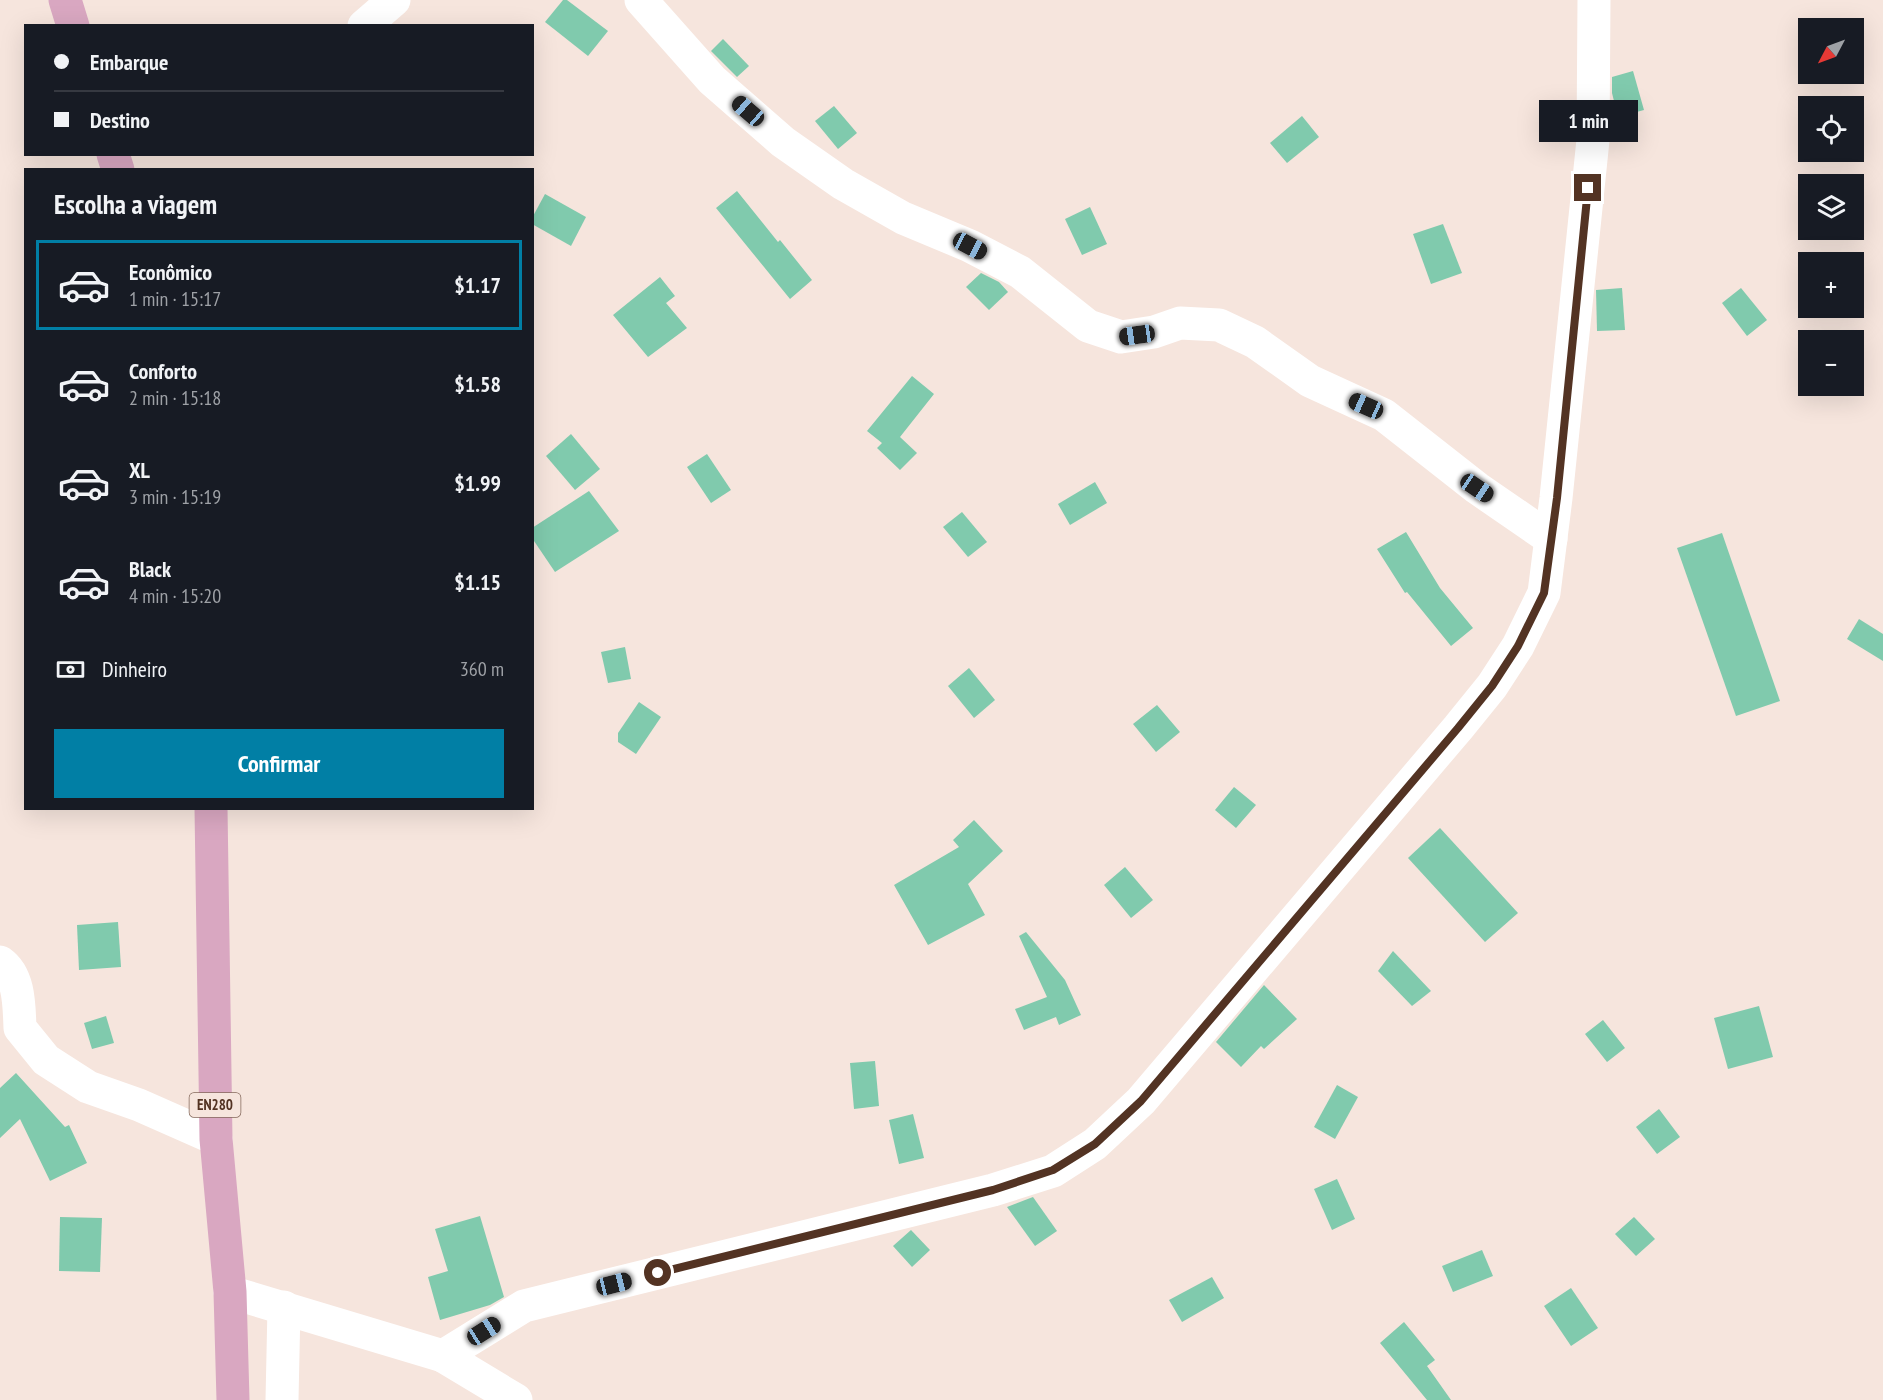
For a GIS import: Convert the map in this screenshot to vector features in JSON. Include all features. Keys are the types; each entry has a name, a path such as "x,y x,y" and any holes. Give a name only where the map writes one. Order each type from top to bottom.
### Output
{"main road":[{"path":"65,0 72,24"},
{"name":"EN280","path":"211,810 216,1139 230,1292 233,1400"}],"street":[{"path":"366,24 394,0"},
{"path":"640,0 712,80 783,142 843,184 903,218 970,246 1020,272 1088,326 1121,337 1154,332 1180,323 1219,325 1255,342 1310,381 1384,415 1477,488 1551,539"},
{"path":"443,1356 524,1306 993,1190 1053,1170 1095,1144 1141,1101 1492,686 1518,646 1544,593 1593,140 1594,0"},
{"path":"0,962 10,969 19,1001 20,1028 46,1060 88,1087 138,1105 216,1139"},
{"path":"230,1292 443,1356 516,1400"},
{"path":"282,1400 284,1307"}],"building":[{"path":"563,0 567,0 608,31 588,56 545,22"},
{"path":"723,39 749,66 737,77 711,51"},
{"path":"1633,71 1644,110 1618,117 1612,93 1612,77"},
{"path":"834,106 857,133 838,149 815,121"},
{"path":"1302,116 1319,137 1287,163 1270,143"},
{"path":"737,191 812,280 790,299 716,208"},
{"path":"545,194 586,217 571,246 534,225 534,214"},
{"path":"1090,207 1107,244 1082,255 1065,219"},
{"path":"1443,224 1462,273 1431,284 1413,234"},
{"path":"981,273 999,282 1008,292 989,310 966,287"},
{"path":"660,277 675,296 666,303 687,328 648,357 613,315"},
{"path":"1622,288 1625,330 1597,331 1596,290"},
{"path":"1741,288 1767,320 1747,336 1722,303"},
{"path":"912,376 934,394 900,437 917,453 900,470 877,448 882,443 867,431"},
{"path":"571,434 600,469 575,490 546,456"},
{"path":"707,454 731,490 711,503 687,467"},
{"path":"1095,482 1107,503 1070,525 1058,504"},
{"path":"589,491 619,531 555,572 534,541 534,527"},
{"path":"962,512 987,542 968,557 943,527"},
{"path":"1406,532 1440,588 1473,628 1451,646 1407,592 1405,593 1377,549"},
{"path":"1722,533 1780,701 1736,716 1677,548"},
{"path":"1859,619 1883,634 1883,661 1847,639"},
{"path":"625,647 631,679 608,683 601,652"},
{"path":"969,668 995,700 974,718 948,686"},
{"path":"639,702 661,717 636,754 618,742 618,733"},
{"path":"1157,705 1180,732 1156,752 1133,724"},
{"path":"1234,787 1256,805 1236,828 1215,810"},
{"path":"974,820 1003,851 968,884 985,915 928,945 894,885 959,847 953,840"},
{"path":"1440,828 1518,913 1485,942 1408,858"},
{"path":"1125,867 1153,900 1131,918 1104,885"},
{"path":"118,922 121,967 79,970 77,925"},
{"path":"1026,932 1065,980 1081,1015 1059,1025 1056,1017 1024,1030 1015,1009 1047,997 1019,936"},
{"path":"1393,951 1431,991 1412,1006 1378,971"},
{"path":"1264,985 1297,1019 1264,1049 1261,1046 1241,1067 1216,1042"},
{"path":"1759,1006 1773,1057 1728,1069 1714,1018"},
{"path":"106,1016 114,1043 92,1049 84,1023"},
{"path":"1603,1020 1625,1048 1607,1062 1585,1034"},
{"path":"875,1061 879,1106 854,1109 850,1063"},
{"path":"16,1073 65,1127 69,1125 87,1163 50,1181 20,1119 0,1138 0,1088"},
{"path":"1337,1085 1358,1097 1335,1139 1314,1127"},
{"path":"1659,1109 1680,1137 1657,1154 1636,1127"},
{"path":"913,1114 924,1158 899,1164 889,1120"},
{"path":"1337,1179 1355,1219 1332,1230 1314,1189"},
{"path":"1033,1197 1057,1231 1035,1246 1007,1207"},
{"path":"480,1216 504,1297 490,1305 440,1320 428,1277 448,1271 435,1229"},
{"path":"60,1217 102,1218 100,1272 59,1271"},
{"path":"1634,1217 1655,1239 1636,1256 1615,1234"},
{"path":"911,1230 930,1250 912,1267 893,1246"},
{"path":"1482,1250 1493,1276 1453,1292 1442,1266"},
{"path":"1212,1277 1224,1298 1182,1322 1169,1300"},
{"path":"1571,1288 1598,1328 1571,1346 1544,1306"},
{"path":"1404,1322 1435,1360 1427,1366 1451,1400 1427,1400 1380,1343"}],"route":[{"path":"658,1273 993,1190 1053,1170 1095,1144 1141,1101 1492,686 1518,646 1544,593 1557,498 1588,188"}]}
